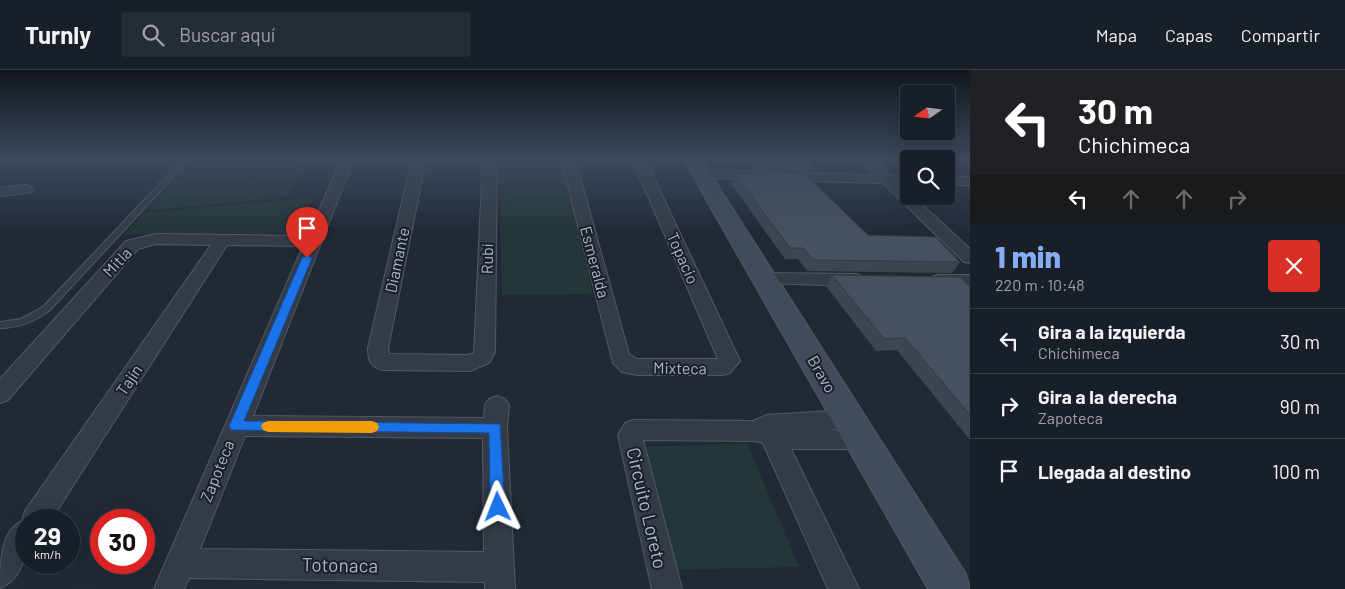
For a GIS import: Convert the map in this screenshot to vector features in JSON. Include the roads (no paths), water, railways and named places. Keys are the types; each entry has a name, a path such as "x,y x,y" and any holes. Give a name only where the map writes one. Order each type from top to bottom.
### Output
{"main road":[{"name":"Bravo","path":"706,183 766,279 951,589"}],"street":[{"name":"Zapoteca","path":"174,576 338,183"},
{"name":"Diamante","path":"414,183 378,348 379,360 391,363 464,363 477,362 482,358"},
{"name":"Rubí","path":"482,358 485,352 489,183"},
{"name":"Esmeralda","path":"574,183 618,352 625,363"},
{"name":"Topacio","path":"649,183 727,356"},
{"path":"890,183 970,258"},
{"path":"0,192 27,189"},
{"name":"Mitla","path":"0,394 132,245 156,239 314,241"},
{"name":"Tajín","path":"42,509 222,239"},
{"path":"766,279 873,280"},
{"path":"921,281 970,281"},
{"name":"Mixteca","path":"625,363 637,367 711,369 727,365 727,356"},
{"path":"235,426 496,416 500,578"},
{"name":"Circuito Loreto","path":"667,589 631,432 643,429 766,431"},
{"path":"766,431 795,440 854,429"},
{"path":"766,431 844,589"},
{"path":"0,573 15,550"},
{"name":"Totonaca","path":"174,576 500,578"}],"lane":[{"path":"0,325 13,326 31,320 46,309 164,183"}]}
